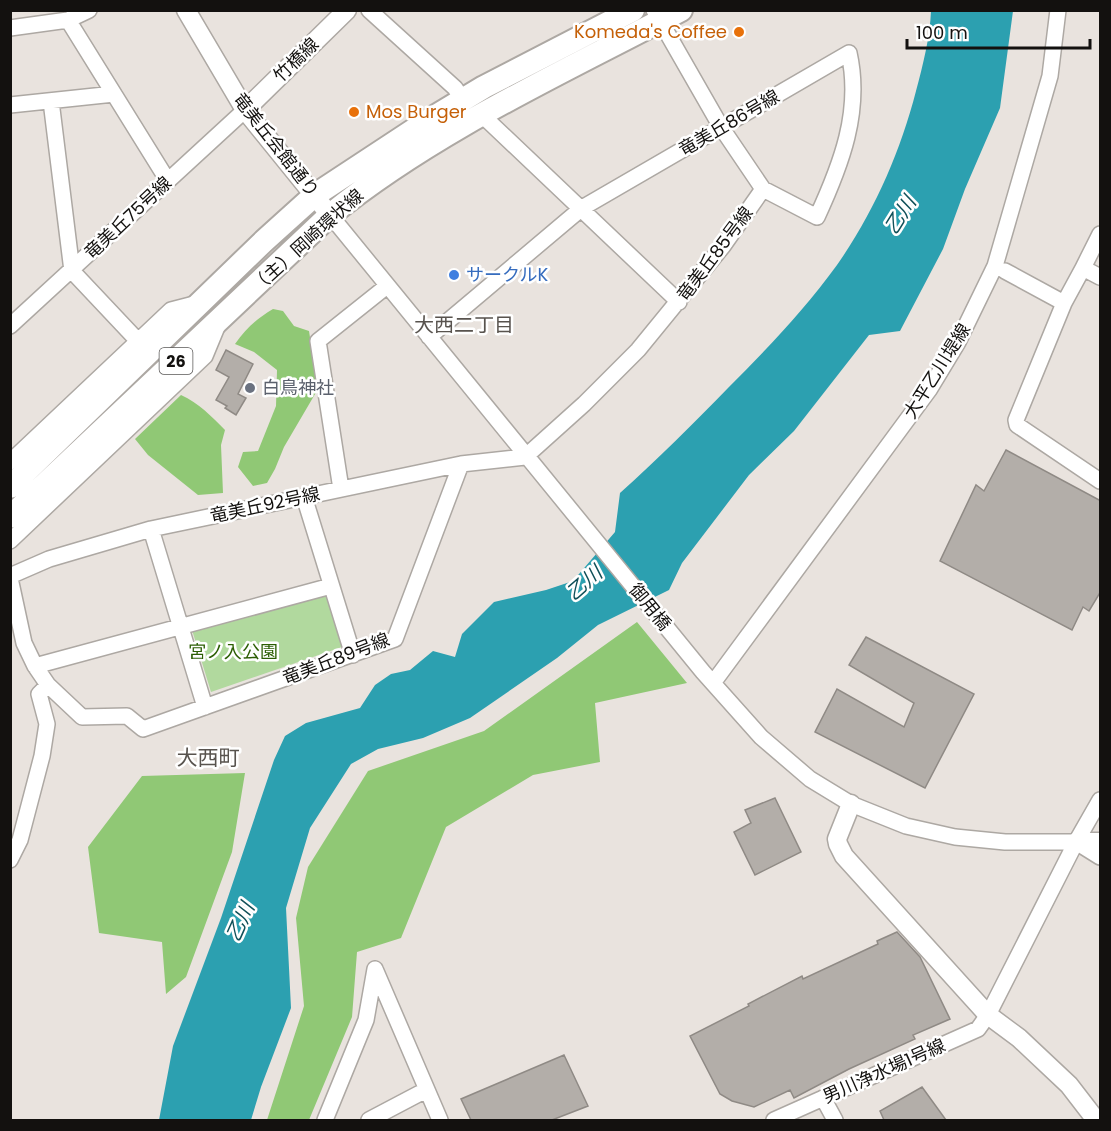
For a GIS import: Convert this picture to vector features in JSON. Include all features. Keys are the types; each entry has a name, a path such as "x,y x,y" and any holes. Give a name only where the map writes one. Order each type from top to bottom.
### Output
{"main road":[{"name":"（主）岡崎環状線","path":"14,504 201,302 315,195 483,87 633,10"},
{"name":"（主）岡崎環状線","path":"14,504 219,320 330,215 355,195 420,151 665,14"}],"street":[{"path":"10,28 68,21 89,10"},
{"name":"竜美丘会館通り","path":"186,10 245,110 330,215"},
{"name":"竹橋線","path":"245,110 347,10"},
{"path":"369,10 455,88 463,100"},
{"name":"大平乙川堤線","path":"713,683 929,390 958,342 995,266 1011,214 1050,76 1058,10"},
{"name":"竜美丘85号線","path":"525,457 584,404 638,350 723,246 763,189 721,127 665,14"},
{"path":"68,21 168,181"},
{"name":"竜美丘86号線","path":"429,337 582,208 849,53 854,72 851,122 843,156 817,217 763,189"},
{"path":"10,105 114,94"},
{"path":"51,101 72,271 138,341"},
{"name":"竜美丘75号線","path":"10,326 245,110"},
{"path":"483,115 679,302"},
{"name":"御用橋","path":"330,215 525,457 760,737 810,779 851,804 906,826 955,837 1005,842 1076,842"},
{"path":"1101,234 1064,303 1016,420 1017,425 1101,481"},
{"path":"1083,268 1101,277"},
{"path":"1005,271 1064,303"},
{"path":"341,489 318,341 387,286"},
{"path":"10,462 171,310 201,302"},
{"path":"10,541 205,356 219,320"},
{"name":"竜美丘92号線","path":"10,577 49,559 151,529 461,464 525,457"},
{"name":"竜美丘89号線","path":"48,685 82,717 127,716 143,729 395,639 461,464"},
{"path":"311,495 306,503 353,655"},
{"path":"151,529 205,707"},
{"path":"10,577 24,643 35,666 48,685 39,694 47,724 42,756 20,840 10,860"},
{"path":"35,666 331,586"},
{"path":"988,1015 1076,842 1101,800"},
{"path":"851,804 837,839 844,856 988,1015 1019,1038 1069,1085 1096,1120"},
{"path":"1076,842 1101,842"},
{"path":"1076,842 1101,857"},
{"path":"325,1120 366,1020 375,969 440,1120"},
{"name":"男川浄水場1号線","path":"774,1120 971,1033 978,1029 988,1015"},
{"path":"369,1120 426,1090"},
{"path":"824,1098 836,1120"}],"green space":[{"path":"273,309 283,311 294,326 309,331 318,389 284,447 267,483 253,486 238,467 243,452 258,451 276,406 277,370 254,352 235,344 252,325"},
{"path":"181,395 199,406 225,430 221,445 223,493 198,495 148,455 135,439"},
{"name":"宮ノ入公園","path":"326,594 342,647 211,692 192,630"},
{"path":"637,622 687,683 595,703 600,762 533,775 446,827 401,938 357,952 352,1017 309,1120 267,1120 304,1006 296,918 308,867 368,771 484,731"},
{"path":"245,773 232,852 186,977 166,994 162,942 99,933 88,847 142,776"}],"water":[{"name":"乙川","path":"931,11 1013,11 1000,108 965,189 943,249 900,331 869,335 794,431 749,475 682,563 669,590 598,625 557,658 470,718 423,738 378,749 351,764 310,828 286,908 291,1008 251,1120 159,1120 173,1046 221,918 274,760 285,736 306,723 360,708 375,685 391,674 410,670 433,651 455,657 462,634 494,602 573,581 615,532 620,493 771,344 812,297 850,245 874,203 894,159 910,114 924,61"}],"building":[{"path":"226,350 253,364 238,394 246,398 236,415 216,400 229,377 216,370"},
{"path":"1006,450 1101,501 1101,591 1089,611 1083,607 1072,630 940,561 976,485 984,491"},
{"path":"866,637 974,694 925,788 815,732 837,689 904,727 914,703 849,665"},
{"path":"775,798 801,852 755,875 734,832 751,823 745,810"},
{"path":"897,932 920,957 950,1019 913,1035 915,1039 849,1069 794,1098 790,1090 754,1107 732,1101 720,1094 690,1036 802,976 803,979 878,944 877,941"},
{"path":"564,1055 588,1106 552,1120 471,1120 461,1099"},
{"path":"922,1087 946,1120 884,1120 880,1111"}],"place":[{"name":"Komeda's Coffee","path":"739,32"},
{"name":"Mos Burger","path":"354,112"},
{"name":"サークルK","path":"454,275"},
{"name":"白鳥神社","path":"250,388"}],"district":[{"name":"大西二丁目","path":"464,325"},
{"name":"大西町","path":"208,758"}]}
